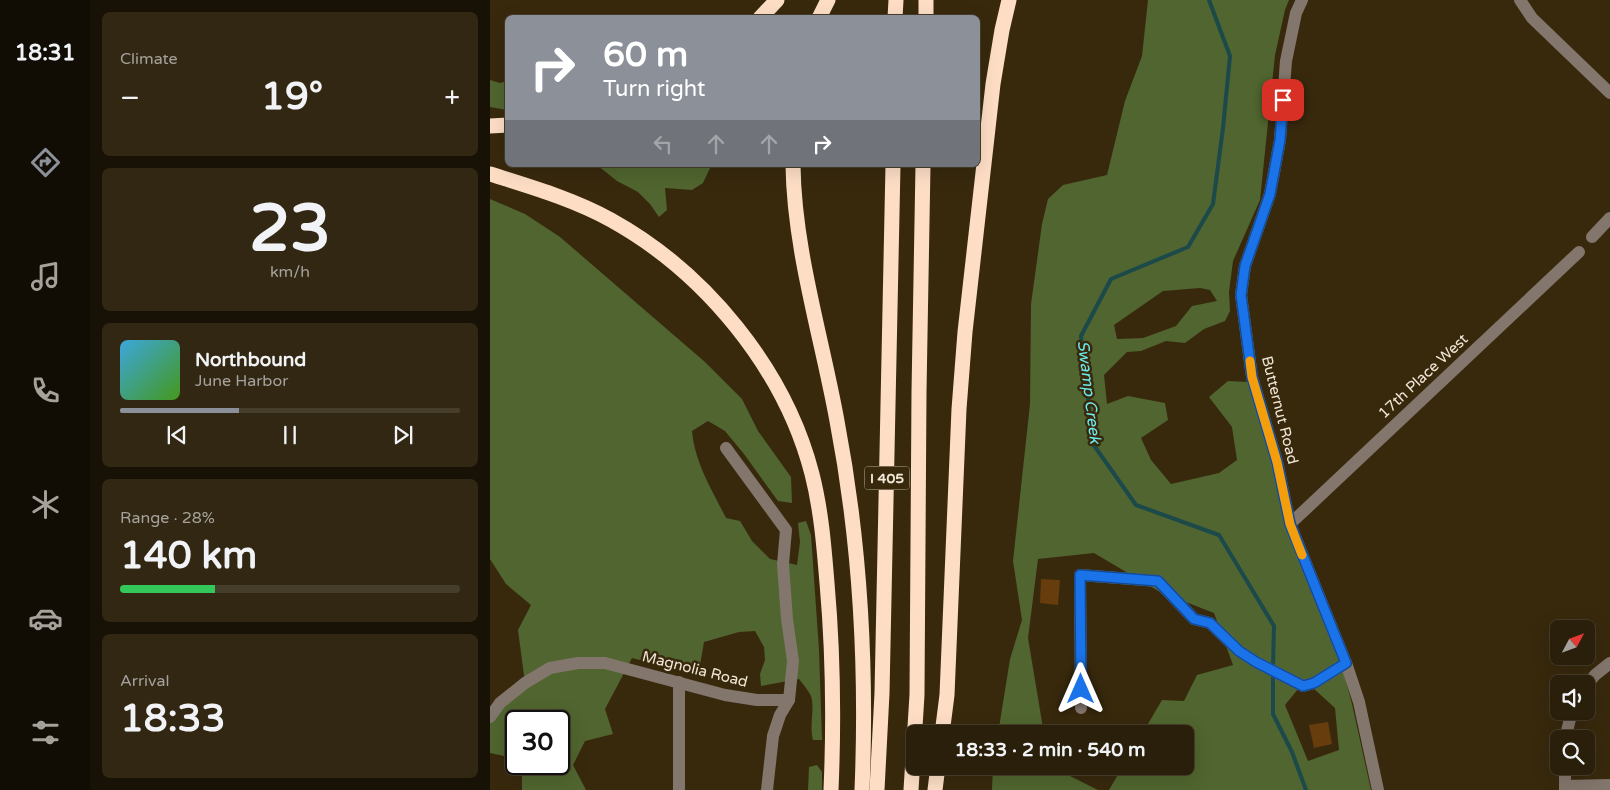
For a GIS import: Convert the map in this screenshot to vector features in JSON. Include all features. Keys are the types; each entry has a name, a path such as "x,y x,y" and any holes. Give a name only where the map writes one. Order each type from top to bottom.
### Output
{"highway":[{"path":"763,15 777,0"},
{"path":"820,15 828,0"},
{"path":"896,0 896,15"},
{"path":"926,0 926,15"},
{"path":"943,725 947,695 964,332 993,84 1009,0"},
{"path":"490,126 505,126"},
{"path":"793,167 798,225 838,422 855,548 863,685 862,790"},
{"name":"I 405","path":"877,790 882,693 893,167"},
{"name":"I 405","path":"911,790 916,694 923,167"},
{"path":"490,174 578,204 611,220 644,240 673,262 720,307 760,359 775,384 788,410 812,473 821,517 831,633 831,790"},
{"path":"935,790 937,775"}],"street":[{"name":"Butternut Road","path":"1302,0 1296,13 1286,61 1280,140 1270,194 1245,266 1241,295 1252,377 1277,462 1290,524 1346,663 1359,702 1378,790"},
{"path":"1520,0 1532,18 1610,93"},
{"path":"1592,237 1610,218"},
{"name":"17th Place West","path":"1290,524 1579,252"},
{"path":"726,448 786,530 783,564 787,619 793,661 789,700 776,725 767,790"},
{"path":"1081,708 1080,575 1158,581 1194,619 1210,623 1239,651 1303,686 1314,683 1346,663"},
{"name":"Magnolia Road","path":"490,717 500,703 525,683 550,668 578,663 605,663 725,695 757,700 789,700"},
{"path":"1595,675 1610,663"},
{"path":"679,682 679,790"},
{"path":"1564,775 1565,788 1610,785"}],"green space":[{"path":"1148,0 1289,0 1275,55 1260,200 1233,261 1229,292 1230,311 1225,321 1204,329 1185,343 1166,341 1141,351 1127,352 1104,375 1107,404 1128,396 1165,403 1168,420 1141,438 1151,460 1171,484 1219,473 1237,460 1232,427 1209,397 1228,381 1248,382 1339,655 1371,790 1109,790 1118,775 1194,775 1194,725 1147,725 1162,700 1184,701 1197,675 1233,665 1214,613 1160,592 1094,553 1038,559 1028,638 1042,725 999,725 1010,659 1022,620 1013,561 1030,404 1031,304 1042,224 1048,199 1063,185 1107,175 1125,101 1142,56","holes":["1200,288 1210,290 1217,301 1192,306 1176,326 1143,338 1117,339 1114,325 1163,291","1313,688 1335,708 1339,750 1308,761 1285,705 1298,689"]},
{"path":"490,80 500,83 505,82 505,110 490,107"},
{"path":"600,167 710,168 703,183 692,190 665,188 667,210 659,217 638,192 617,181"},
{"path":"490,199 525,214 560,237 705,362 742,399 758,431 791,477 792,503 778,501 725,431 708,421 692,431 700,465 726,518 740,521 752,541 770,559 797,565 800,542 798,523 806,521 811,535 819,650 822,740 813,740 812,701 804,685 799,679 761,686 760,674 765,660 764,647 755,631 739,632 704,642 700,665 691,673 632,658 605,709 613,734 585,741 573,765 586,790 522,790 522,775 570,775 570,710 505,710 505,757 490,753 490,717 525,683 518,630 531,605 506,584 490,559"},
{"path":"817,765 822,772 822,790 808,790 809,767"},
{"path":"993,775 1068,775 1098,790 992,790"}],"building":[{"path":"1041,579 1060,580 1058,605 1040,603"},
{"path":"1328,722 1332,744 1314,748 1309,725"}],"waterway":[{"name":"Swamp Creek","path":"1209,0 1230,56 1213,204 1188,247 1111,279 1081,336 1093,444 1136,505 1219,535 1274,626 1273,667"},
{"name":"Swamp Creek","path":"1273,674 1273,714 1292,752 1306,790"}],"slow traffic":[{"path":"1250,361 1252,377 1277,462 1290,524 1302,555"}],"route":[{"path":"1081,689 1080,575 1158,581 1194,619 1210,623 1239,651 1303,686 1314,683 1346,663 1290,524 1277,462 1252,377 1241,295 1245,266 1270,194 1280,140 1283,100"}]}
